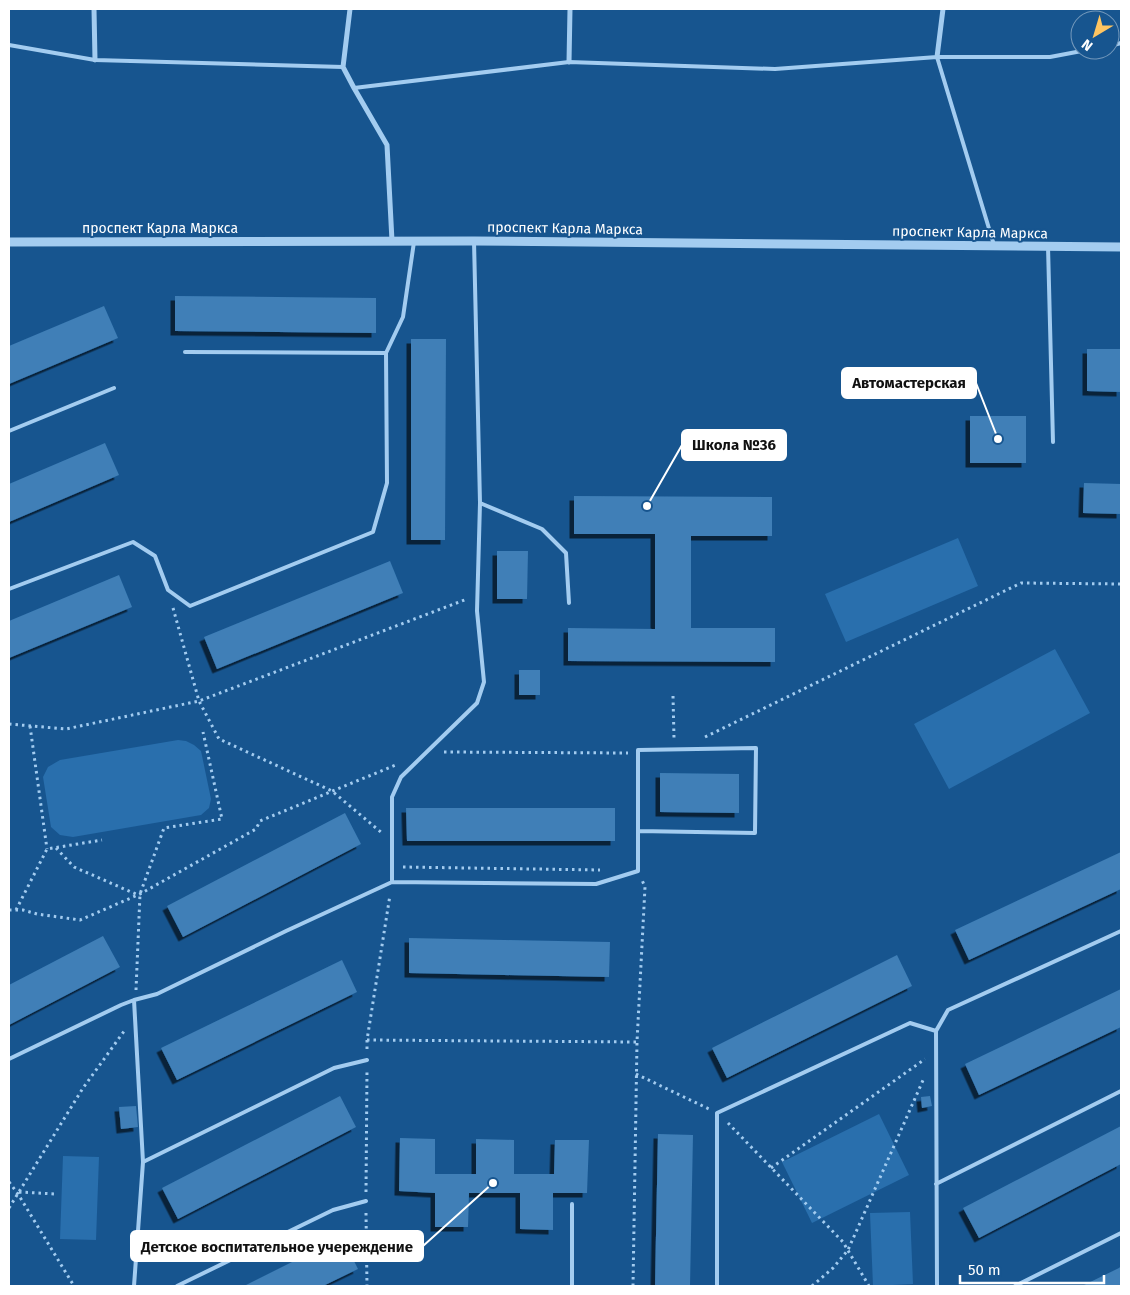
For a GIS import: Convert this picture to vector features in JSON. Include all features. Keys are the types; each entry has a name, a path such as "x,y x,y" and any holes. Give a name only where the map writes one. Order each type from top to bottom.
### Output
{"street":[{"path":"94,9 95,60"},
{"path":"350,9 343,67 387,145 392,241"},
{"path":"569,62 570,9"},
{"path":"938,57 943,9"},
{"name":"проспект Карла Маркса","path":"9,242 474,240 1121,247"}],"lane":[{"path":"9,46 95,60 343,67"},
{"path":"354,88 569,62 775,69 938,57 1050,57 1070,53"},
{"path":"938,57 994,246"},
{"path":"392,882 392,797 401,777 477,703 484,682 477,612 480,502 474,240"},
{"path":"9,590 133,542 155,556 168,590 190,606 373,532 387,483 386,353 403,317 414,241"},
{"path":"1048,246 1053,442"},
{"path":"185,352 386,353"},
{"path":"9,431 114,388"},
{"path":"480,502 542,529 566,553 569,603"},
{"path":"9,1059 121,1005 157,994 392,882 596,884 638,870 638,831 638,752 638,750 756,748 755,833 638,831"},
{"path":"937,1286 936,1031 948,1010 1121,931"},
{"path":"134,1286 143,1162 135,1000"},
{"path":"717,1286 718,1113 910,1023 936,1031"},
{"path":"143,1162 334,1068 367,1060"},
{"path":"936,1184 1121,1091"},
{"path":"177,1286 333,1210 366,1201"},
{"path":"572,1204 572,1286"},
{"path":"1016,1286 1121,1233"}],"path":[{"path":"681,749 1021,583 1121,584"},
{"path":"168,590 199,701 219,739 332,791 392,841"},
{"path":"9,724 66,729 199,701 477,596"},
{"path":"673,696 675,749"},
{"path":"16,910 47,849 30,726"},
{"path":"135,1000 139,894 164,828 222,819 203,732"},
{"path":"427,752 638,752"},
{"path":"9,910 23,910 80,920 139,894 256,829 260,821 401,762"},
{"path":"47,849 102,840"},
{"path":"55,848 74,866 139,894"},
{"path":"392,867 608,870"},
{"path":"632,1286 637,1042 645,887 638,870"},
{"path":"367,1286 367,1040 392,882"},
{"path":"9,1208 83,1088 135,1015"},
{"path":"367,1040 637,1042"},
{"path":"771,1168 936,1052"},
{"path":"812,1286 833,1268 848,1250 936,1052"},
{"path":"636,1074 718,1113 843,1242 869,1286"},
{"path":"9,1182 18,1193 74,1286"},
{"path":"18,1193 56,1194"}],"shaded area":[{"path":"958,538 978,586 846,642 825,594"},
{"path":"1055,649 1090,713 949,789 914,724"},
{"path":"178,740 186,741 201,751 211,799 209,808 201,815 73,837 60,835 51,827 43,777 48,767 60,760"},
{"path":"879,1114 909,1175 812,1223 782,1162"},
{"path":"63,1156 99,1157 96,1240 60,1239"},
{"path":"910,1212 913,1284 873,1286 870,1213"}],"building":[{"path":"175,296 376,298 376,333 175,331"},
{"path":"104,306 118,338 9,384 9,346"},
{"path":"411,339 446,339 445,540 411,540"},
{"path":"1087,349 1121,349 1121,392 1087,391"},
{"path":"970,416 1026,416 1026,463 970,463"},
{"path":"105,443 119,475 9,522 9,484"},
{"path":"1084,483 1121,484 1121,514 1083,513"},
{"path":"574,496 772,497 772,536 691,536 691,628 775,628 775,662 568,661 568,628 655,629 655,534 574,534"},
{"path":"497,551 528,551 527,599 497,599"},
{"path":"390,561 403,593 217,669 204,637"},
{"path":"119,575 132,607 9,658 9,621"},
{"path":"519,670 540,670 540,695 519,695"},
{"path":"660,773 739,774 739,813 660,812"},
{"path":"406,808 615,808 615,841 407,841"},
{"path":"345,813 361,844 183,937 167,906"},
{"path":"1121,852 1121,889 969,960 955,930"},
{"path":"103,936 120,967 9,1025 9,985"},
{"path":"409,938 610,942 609,977 409,973"},
{"path":"897,955 912,986 727,1078 712,1048"},
{"path":"342,960 357,992 177,1080 161,1048"},
{"path":"1121,989 1121,1027 979,1095 965,1064"},
{"path":"340,1096 356,1127 178,1219 162,1188"},
{"path":"930,1096 932,1106 922,1108 921,1097"},
{"path":"136,1106 138,1127 121,1129 119,1107"},
{"path":"1121,1126 1121,1164 979,1238 963,1208"},
{"path":"658,1134 693,1135 690,1286 655,1286"},
{"path":"400,1138 435,1139 435,1174 476,1174 476,1139 514,1140 514,1174 554,1174 555,1140 589,1140 587,1193 553,1193 553,1230 520,1229 520,1193 469,1193 468,1227 435,1227 435,1193 399,1191"},
{"path":"342,1237 358,1269 323,1286 244,1286"},
{"path":"1121,1266 1121,1286 1082,1286 1119,1268"}],"place":[{"name":"Автомастерская","path":"998,439"},
{"name":"Школа №36","path":"647,506"},
{"name":"Детское воспитательное учереждение","path":"493,1183"}]}
